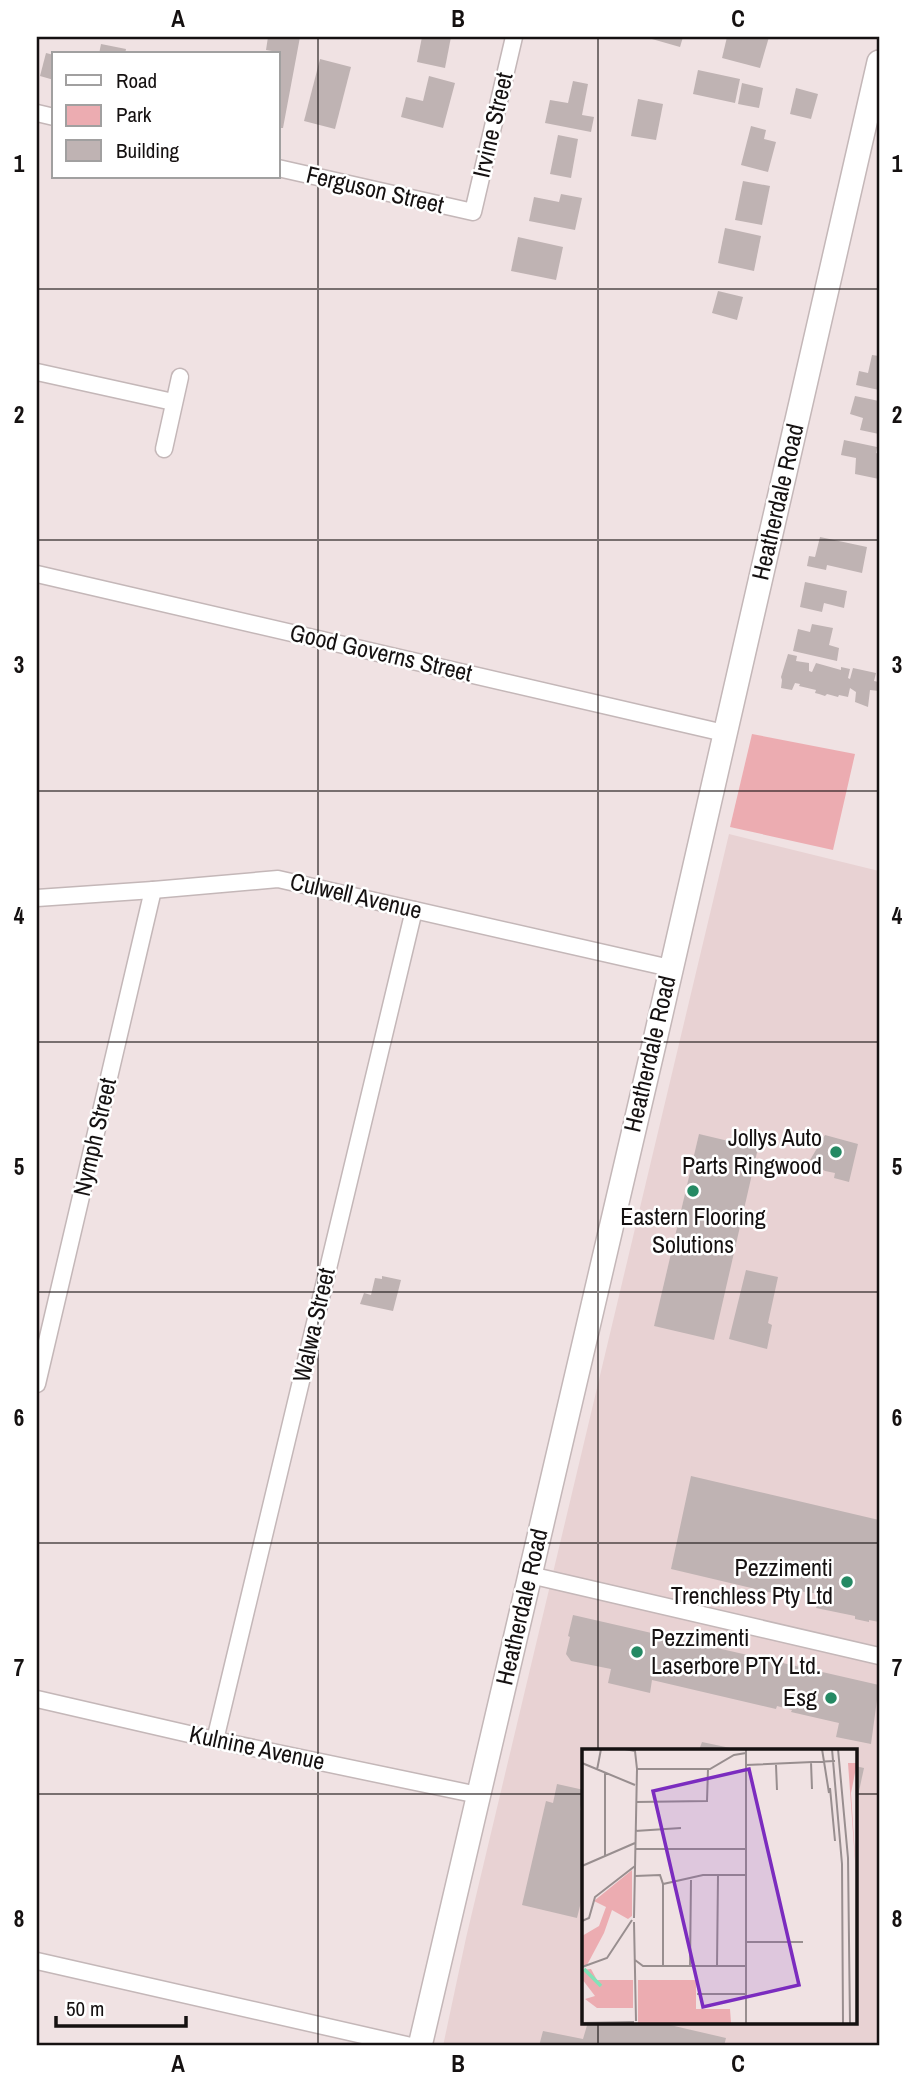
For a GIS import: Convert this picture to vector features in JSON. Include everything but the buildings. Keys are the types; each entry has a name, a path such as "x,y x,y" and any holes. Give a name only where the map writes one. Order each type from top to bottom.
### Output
{"main road":[{"name":"Heatherdale Road","path":"420,2046 879,62"}],"street":[{"name":"Irvine Street","path":"473,212 514,37"},
{"name":"Ferguson Street","path":"280,168 473,212"},
{"path":"37,372 173,402"},
{"path":"164,449 180,377"},
{"name":"Good Governs Street","path":"37,574 724,733"},
{"name":"Culwell Avenue","path":"37,898 278,879 670,968"},
{"name":"Nymph Street","path":"37,1384 153,890"},
{"name":"Walwa Street","path":"215,1740 414,909"},
{"path":"530,1575 879,1656"},
{"name":"Kulnine Avenue","path":"37,1699 215,1740 478,1795"},
{"path":"37,1961 411,2046"}],"shaded area":[{"path":"729,834 879,871 879,2046 443,2046 466,1938"}],"green space":[{"path":"752,734 855,754 833,850 730,827"}],"place":[{"name":"Jollys Auto Parts Ringwood","path":"836,1152"},
{"name":"Eastern Flooring Solutions","path":"693,1191"},
{"name":"Pezzimenti Trenchless Pty Ltd","path":"847,1582"},
{"name":"Pezzimenti Laserbore PTY Ltd.","path":"637,1652"},
{"name":"Esg","path":"831,1698"}]}
